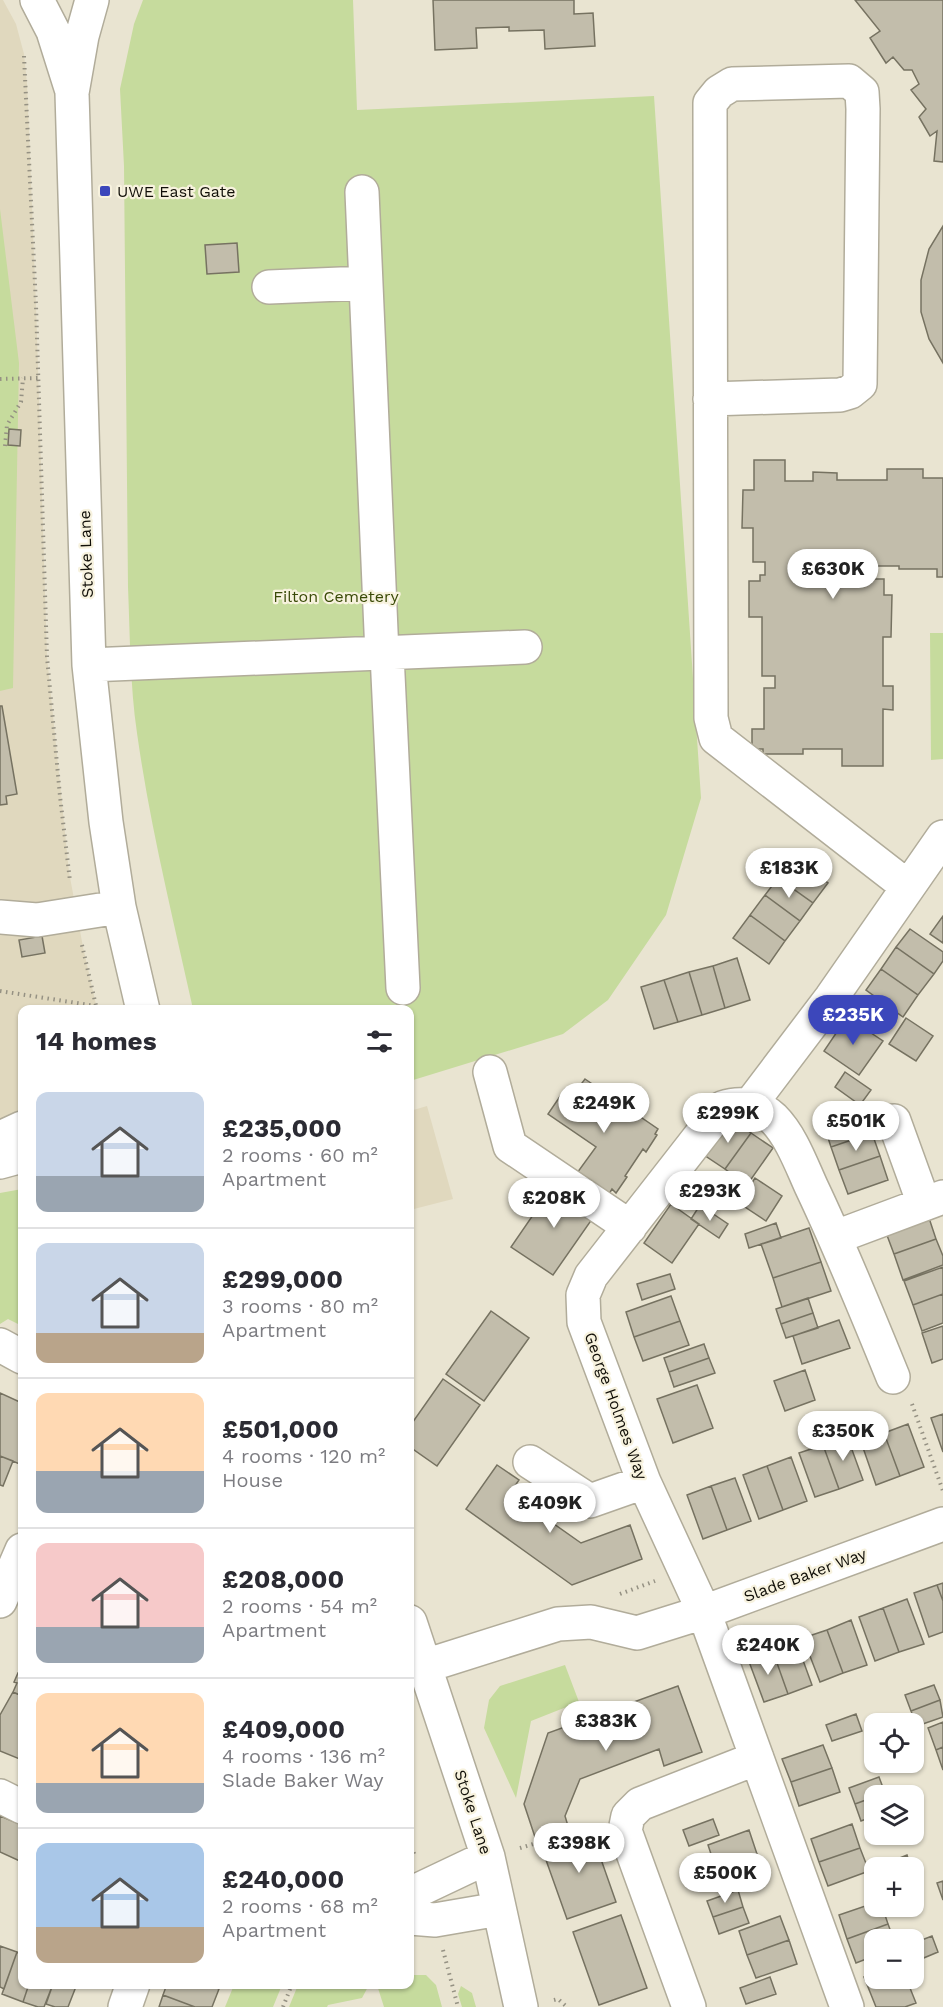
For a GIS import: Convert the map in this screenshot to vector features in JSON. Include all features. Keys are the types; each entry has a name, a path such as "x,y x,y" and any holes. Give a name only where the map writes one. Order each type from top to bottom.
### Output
{"street":[{"name":"Stoke Lane","path":"37,0 53,32 72,93"},
{"name":"Stoke Lane","path":"92,0 82,36 72,93 89,666 106,822 119,907 142,1005"},
{"path":"710,399 840,395 850,392 860,384 863,109 862,93 849,81 732,84 710,103 710,399 711,718 716,738 908,887"},
{"path":"362,192 403,988"},
{"path":"269,287 365,283"},
{"path":"89,666 525,647"},
{"path":"893,1377 836,1237 792,1146 772,1118 750,1105 831,998 943,837"},
{"path":"0,917 38,920 119,907"},
{"path":"490,1072 510,1146 630,1227"},
{"name":"George Holmes Way","path":"750,1105 736,1104 722,1108 591,1276 583,1295 584,1322 644,1482 704,1612 847,2007"},
{"path":"836,1237 934,1201 894,1121"},
{"path":"0,1138 18,1130"},
{"path":"0,1162 18,1157"},
{"path":"0,1345 18,1355"},
{"path":"530,1462 590,1501 644,1482"},
{"name":"Slade Baker Way","path":"425,1666 558,1624 591,1622 637,1633 704,1612 943,1524"},
{"path":"0,1601 18,1559"},
{"name":"Stoke Lane","path":"414,1634 488,1857 521,2007"},
{"path":"688,2007 625,1831 628,1816 639,1804 757,1758"},
{"path":"0,1796 18,1805"},
{"path":"414,1892 488,1857"},
{"path":"414,1918 435,1920 499,1909"},
{"path":"125,2007 131,1989"}],"path":[{"path":"24,54 29,131 46,657 60,796 76,915 96,1005"},
{"path":"5,446 7,425 21,402 23,378"},
{"path":"0,379 38,378"},
{"path":"0,991 80,1005"},
{"path":"893,1377 902,1379 943,1491"},
{"path":"488,1857 628,1816"},
{"path":"283,2007 290,1989"}],"shaded area":[{"path":"0,0 3,0 16,24 24,54 27,84 47,657 69,872 96,1005 18,1005 18,1130 0,1138"},
{"path":"427,1106 453,1199 414,1209 414,1110"}],"green space":[{"name":"Filton Cemetery","path":"143,0 353,0 357,110 654,96 701,798 666,915 608,1000 563,1034 414,1080 414,1005 192,1005 148,803 135,715 131,660 128,587 124,166 120,89 134,24"},
{"path":"0,209 19,363 13,688 0,691"},
{"path":"930,633 943,633 943,759 931,760"},
{"path":"18,1190 18,1324 8,1319 0,1324 0,1193"},
{"path":"565,1665 579,1702 531,1721 516,1798 484,1728 489,1700 500,1686"},
{"path":"414,1975 426,1975 436,1985 442,2007 384,2007 378,1989 414,1989"},
{"path":"461,1986 472,1993 476,2007 462,2007 458,1994"},
{"path":"232,1989 280,1989 273,2007 225,2007"},
{"path":"296,1989 367,1989 362,1998 327,2007 289,2007"}],"building":[{"path":"433,0 574,0 574,14 593,13 595,46 545,49 544,30 509,31 509,27 476,28 477,48 435,50"},
{"path":"855,0 943,0 943,162 934,161 937,131 930,136 919,117 926,109 911,90 919,84 912,70 904,70 893,57 886,63 870,38 880,31"},
{"path":"943,226 943,363 929,339 921,312 921,280 929,249"},
{"path":"237,243 239,272 207,274 205,245"},
{"path":"9,429 21,430 20,446 8,445"},
{"path":"754,460 785,460 785,481 813,481 813,472 837,473 837,480 887,480 887,469 923,469 923,478 943,478 943,577 937,577 937,569 873,566 873,579 884,579 884,595 892,595 891,637 883,637 883,686 893,686 893,710 883,709 883,766 842,766 842,749 803,749 803,754 763,754 763,749 752,749 752,729 764,729 764,688 775,688 775,676 762,676 762,617 749,617 749,581 760,581 760,575 765,575 765,562 753,562 753,528 742,528 743,490 754,490"},
{"path":"0,706 2,706 17,794 6,796 7,804 0,805"},
{"path":"792,857 828,883 813,903 778,878"},
{"path":"778,878 813,903 800,921 765,895"},
{"path":"765,895 800,921 785,941 750,915"},
{"path":"750,915 785,941 769,964 733,938"},
{"path":"943,916 943,943 930,934"},
{"path":"910,929 943,952 943,961 934,974 896,947"},
{"path":"42,936 45,953 22,957 19,940"},
{"path":"896,947 934,974 918,995 881,969"},
{"path":"737,958 750,1000 725,1008 713,966"},
{"path":"713,966 725,1008 702,1015 689,972"},
{"path":"881,969 918,995 903,1017 866,990"},
{"path":"689,972 702,1015 678,1022 664,980"},
{"path":"664,980 678,1022 654,1029 641,987"},
{"path":"847,1017 883,1041 859,1075 824,1051"},
{"path":"906,1018 933,1036 916,1061 889,1044"},
{"path":"845,1072 871,1090 860,1105 835,1087"},
{"path":"585,1079 658,1129 655,1134 657,1135 646,1152 643,1149 616,1193 612,1189 609,1194 577,1173 596,1147 548,1114 565,1089 573,1095"},
{"path":"864,1108 872,1133 831,1147 823,1122"},
{"path":"730,1118 751,1133 725,1169 704,1155"},
{"path":"751,1133 773,1148 747,1185 725,1169"},
{"path":"872,1133 880,1156 839,1170 831,1147"},
{"path":"880,1156 888,1180 848,1194 839,1170"},
{"path":"755,1178 782,1196 766,1221 739,1203"},
{"path":"555,1183 597,1212 553,1275 511,1247"},
{"path":"671,1204 699,1224 672,1263 644,1243"},
{"path":"700,1205 728,1224 719,1238 691,1219"},
{"path":"928,1215 936,1239 894,1254 885,1230"},
{"path":"776,1223 781,1238 749,1248 745,1234"},
{"path":"809,1228 821,1262 773,1278 761,1244"},
{"path":"936,1239 943,1256 943,1265 903,1280 894,1254"},
{"path":"821,1262 831,1291 782,1307 773,1278"},
{"path":"943,1267 943,1294 913,1305 904,1281"},
{"path":"670,1274 675,1289 642,1300 637,1284"},
{"path":"943,1294 943,1323 922,1331 913,1305"},
{"path":"671,1296 680,1321 634,1337 626,1312"},
{"path":"808,1298 813,1313 781,1324 776,1309"},
{"path":"491,1311 529,1338 484,1401 446,1374"},
{"path":"813,1313 818,1328 786,1338 781,1324"},
{"path":"839,1320 850,1348 802,1364 793,1336"},
{"path":"680,1321 689,1345 643,1361 634,1337"},
{"path":"943,1326 943,1359 932,1363 922,1333"},
{"path":"704,1344 709,1358 669,1372 664,1358"},
{"path":"709,1358 715,1373 674,1387 669,1372"},
{"path":"805,1370 815,1400 785,1411 774,1381"},
{"path":"443,1379 480,1405 437,1466 414,1450 414,1420"},
{"path":"697,1385 713,1428 673,1443 657,1399"},
{"path":"0,1393 18,1401 18,1463 0,1456"},
{"path":"943,1414 943,1452 931,1418"},
{"path":"908,1424 924,1467 900,1476 884,1433"},
{"path":"884,1433 900,1476 876,1485 861,1442"},
{"path":"847,1436 863,1480 839,1489 823,1445"},
{"path":"823,1445 839,1489 815,1497 799,1453"},
{"path":"0,1456 13,1461 3,1486 0,1485"},
{"path":"791,1457 807,1501 783,1510 767,1466"},
{"path":"497,1465 519,1480 510,1493 581,1543 630,1525 642,1559 572,1585 466,1509"},
{"path":"767,1466 783,1510 759,1519 743,1475"},
{"path":"735,1478 751,1521 727,1530 711,1486"},
{"path":"711,1486 727,1530 703,1539 687,1495"},
{"path":"943,1583 943,1601 937,1585"},
{"path":"937,1585 943,1601 943,1632 929,1637 914,1593"},
{"path":"907,1599 924,1644 899,1652 883,1608"},
{"path":"883,1608 899,1652 875,1661 859,1617"},
{"path":"851,1620 867,1665 843,1673 827,1630"},
{"path":"827,1630 843,1673 820,1682 803,1638"},
{"path":"796,1641 812,1685 788,1694 772,1649"},
{"path":"772,1649 788,1694 764,1702 748,1659"},
{"path":"18,1673 18,1694 13,1692 17,1683 14,1682"},
{"path":"934,1685 940,1700 911,1711 905,1695"},
{"path":"678,1686 702,1752 664,1766 659,1749 580,1779 565,1816 568,1826 535,1837 524,1804 548,1733"},
{"path":"13,1692 18,1694 18,1758 0,1751 0,1715"},
{"path":"940,1700 943,1717 924,1724 924,1713 912,1713 911,1711"},
{"path":"856,1714 862,1731 832,1741 826,1725"},
{"path":"943,1722 943,1747 936,1750 928,1728"},
{"path":"823,1745 832,1768 791,1782 782,1759"},
{"path":"943,1747 943,1770 936,1750"},
{"path":"832,1768 840,1792 799,1806 791,1782"},
{"path":"879,1777 882,1785 864,1785 864,1801 855,1804 849,1788"},
{"path":"864,1801 864,1820 861,1821 855,1804"},
{"path":"0,1816 18,1823 18,1860 0,1852"},
{"path":"713,1819 719,1835 689,1846 683,1830"},
{"path":"852,1824 860,1848 819,1862 811,1839"},
{"path":"590,1828 616,1902 567,1919 541,1846"},
{"path":"749,1830 757,1854 716,1869 708,1845"},
{"path":"860,1848 864,1858 864,1873 828,1886 819,1862"},
{"path":"757,1854 766,1878 725,1892 716,1869"},
{"path":"943,1881 943,1900 937,1883"},
{"path":"738,1890 743,1907 713,1917 707,1901"},
{"path":"864,1906 864,1917 886,1917 888,1924 874,1929 864,1929 864,1933 847,1939 839,1915"},
{"path":"743,1907 749,1923 719,1934 713,1917"},
{"path":"621,1915 647,1988 599,2005 573,1932"},
{"path":"780,1916 789,1940 747,1955 739,1931"},
{"path":"888,1924 890,1929 874,1929"},
{"path":"864,1933 864,1960 856,1963 847,1939"},
{"path":"932,1936 938,1952 924,1958 924,1939"},
{"path":"789,1940 797,1964 756,1978 747,1955"},
{"path":"0,1946 17,1952 4,1989 0,1987"},
{"path":"17,1952 18,1989 27,1989 23,2002 2,1994"},
{"path":"770,1977 776,1994 746,2004 740,1988"},
{"path":"27,1989 51,1989 44,2007 23,2002"},
{"path":"51,1989 75,1989 68,2007 46,2004"},
{"path":"165,1989 219,1989 212,2007 195,2007 163,1995"},
{"path":"869,1989 910,1989 916,2003 905,2007 876,2007"},
{"path":"163,1995 195,2007 159,2007"}],"place":[{"name":"UWE East Gate","path":"105,191"}]}
